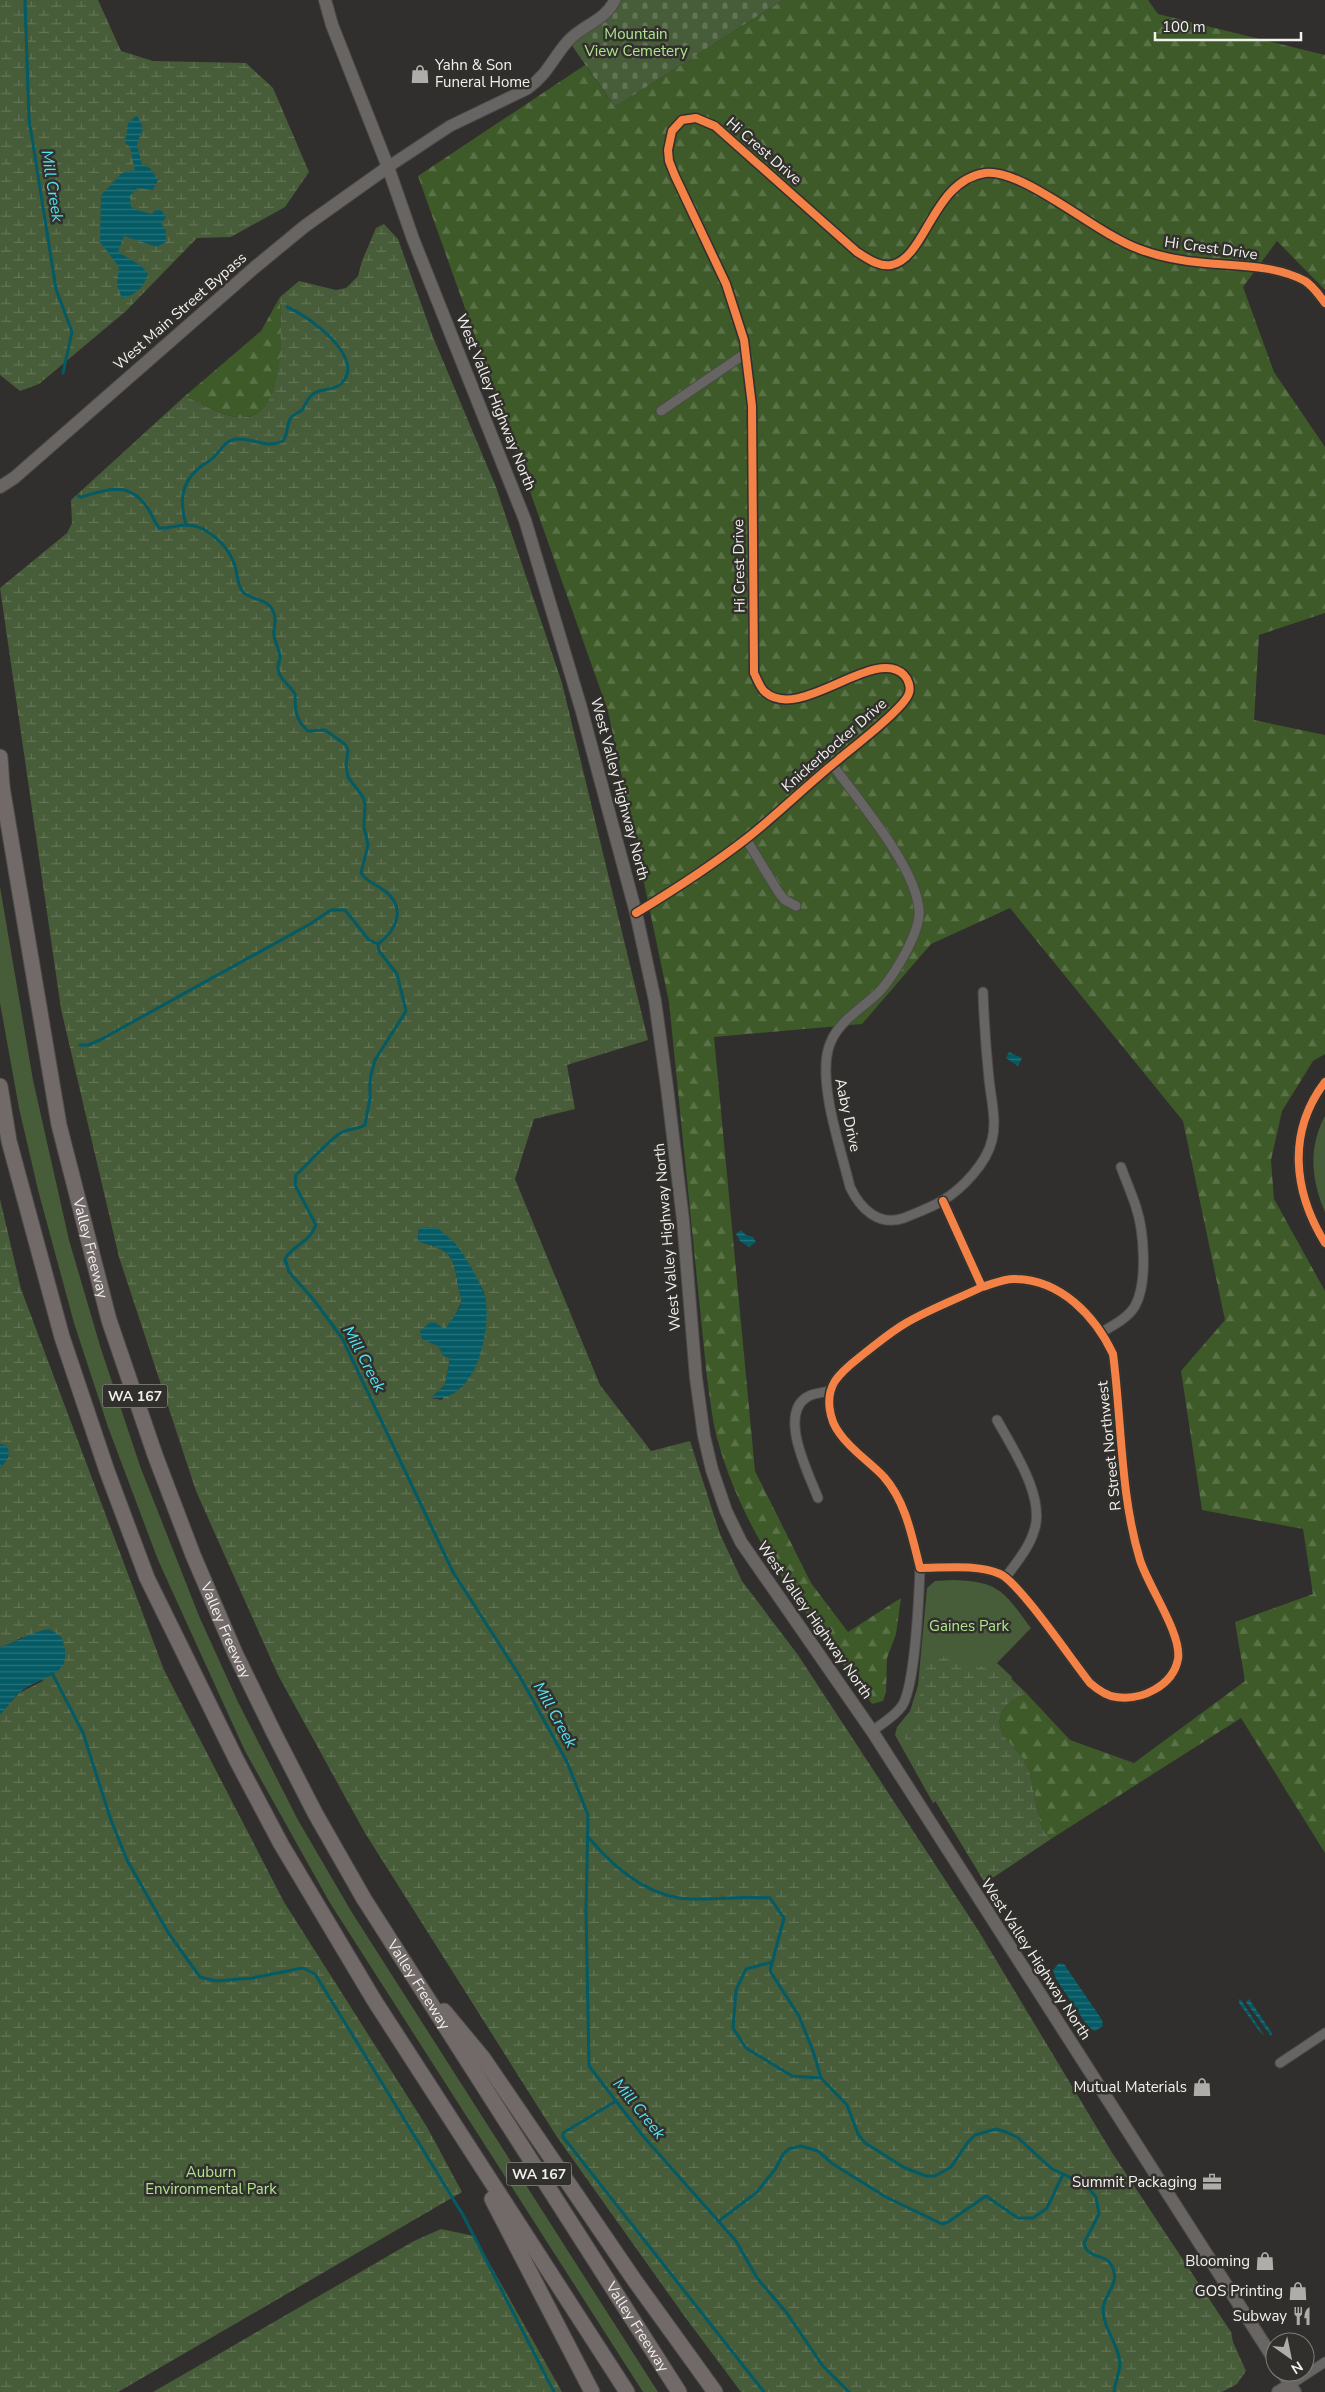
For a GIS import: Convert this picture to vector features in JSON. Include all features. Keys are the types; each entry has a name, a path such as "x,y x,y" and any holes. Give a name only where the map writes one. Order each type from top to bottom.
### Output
{"highway":[{"name":"Valley Freeway","path":"0,757 1,783 60,1124 109,1320 154,1455 193,1555 235,1653 315,1813 399,1957 679,2392"},
{"name":"WA 167","path":"0,1086 9,1141 62,1337 107,1471 147,1578 237,1761 281,1844 374,2000 627,2392"},
{"path":"399,1957 483,2058 630,2274 715,2392"},
{"path":"446,2114 592,2392"}],"main road":[{"name":"West Valley Highway North","path":"325,0 332,25 388,167 413,239 525,520 581,708 636,913 655,1001 668,1087 683,1220 696,1378 704,1436 712,1470 726,1511 741,1542 872,1730 1265,2345"},
{"name":"West Main Street Bypass","path":"0,487 14,478 254,268 305,226 388,167"},
{"path":"1278,2392 1293,2388"}],"street":[{"path":"388,167 450,126 532,86 545,74 568,40 598,20 611,8 614,0"},
{"name":"Hi Crest Drive","path":"764,691 754,673 752,406 746,353 740,325 726,284 669,161 670,135 679,123 686,119 702,119 715,126 856,252 879,264 892,265 902,260 921,236 945,197 968,180 983,173 992,172 1022,182 1101,231 1136,248 1170,259 1284,272 1307,282 1325,303"},
{"path":"662,411 746,353"},
{"name":"Knickerbocker Drive","path":"636,913 685,883 746,839 902,703 909,693 909,684 903,674 894,670 882,669 867,672 798,700 772,697 764,691"},
{"name":"Aaby Drive","path":"832,764 897,855 917,898 920,912 907,950 893,976 835,1032 828,1048 825,1068 827,1091 850,1187 857,1202 867,1212 882,1219 898,1220 943,1201 976,1169 992,1142 994,1127 985,1039 983,992"},
{"path":"746,839 779,893 785,900 796,906"},
{"path":"1325,1082 1309,1108 1301,1133 1299,1149 1299,1173 1303,1197 1325,1243"},
{"path":"1102,1332 1124,1319 1135,1306 1142,1282 1142,1248 1137,1209 1121,1167"},
{"path":"943,1201 982,1287"},
{"name":"R Street Northwest","path":"830,1391 845,1368 890,1332 982,1287 1003,1280 1016,1279 1039,1283 1061,1292 1090,1317 1102,1332 1112,1354 1132,1532 1142,1564 1176,1640 1178,1659 1170,1676 1160,1687 1145,1695 1129,1698 1103,1693 1090,1683 1006,1577"},
{"path":"818,1498 793,1425 801,1403 807,1397 830,1391 830,1413 840,1435 884,1477 900,1501 910,1528 920,1568 910,1684 901,1706 894,1715 872,1730"},
{"path":"920,1568 975,1569 994,1572 1006,1577 1030,1543 1038,1516 1031,1487 997,1420"},
{"path":"1280,2062 1325,2033"},
{"path":"1293,2388 1325,2362"}],"green space":[{"path":"0,0 98,0 121,51 153,61 246,63 273,88 309,172 285,207 231,237 197,238 126,311 39,384 20,391 0,375"},
{"name":"Mountain View Cemetery","path":"615,0 783,0 615,107 568,40"},
{"path":"783,0 1148,0 1158,14 1325,55 1325,290 1277,241 1243,287 1274,372 1325,447 1325,613 1259,635 1254,720 1325,735 1325,1054 1313,1061 1282,1111 1271,1160 1274,1199 1325,1291 1325,1853 1241,1718 1051,1839 1043,1830 1039,1819 1028,1767 1001,1730 1001,1713 1014,1699 1027,1694 1070,1740 1134,1763 1245,1681 1235,1622 1313,1594 1303,1529 1202,1510 1181,1371 1225,1320 1183,1121 1010,908 931,944 862,1024 714,1037 755,1471 811,1583 848,1632 901,1598 896,1634 887,1658 886,1692 883,1701 872,1704 782,1578 744,1511 729,1476 717,1438 707,1378 669,1002 608,711 418,176 585,65 615,107"},
{"path":"384,224 398,239 433,337 496,487 562,683 648,1040 567,1065 575,1109 534,1119 515,1179 600,1385 651,1451 690,1441 720,1534 742,1581 798,1655 978,1930 1111,2151 1231,2332 1233,2342 1246,2371 1237,2384 1222,2392 741,2392 685,2317 557,2137 365,1833 278,1675 196,1491 119,1257 61,1009 0,588 67,533 72,523 71,500 185,396 215,411 230,416 246,417 259,412 269,400 275,385 279,366 280,297 299,281 336,290 346,288 358,276 362,261 376,228","holes":["419,1227 455,1244 483,1290 486,1302 442,1400 431,1398 445,1385 450,1358 444,1356 438,1346 462,1299 449,1255 435,1246 418,1241"]},
{"path":"280,297 281,346 279,366 275,385 269,400 260,412 246,417 230,416 215,411 185,396 261,331"},
{"path":"0,887 33,1080 69,1240 101,1349 140,1466 199,1616 238,1702 298,1820 351,1911 658,2392 643,2392 330,1903 245,1751 158,1560 108,1427 74,1323 38,1190 19,1108 0,1003"},
{"path":"1325,1116 1325,1212 1314,1176 1313,1164 1316,1140"},
{"name":"Auburn Environmental Park","path":"0,1199 21,1289 164,1670 284,1902 427,2127 462,2192 118,2392 0,2392 0,1714 19,1693 43,1681 22,1637 0,1647 0,1467 3,1465 7,1446 0,1444"},
{"name":"Gaines Park","path":"952,1580 991,1586 1007,1597 1031,1628 997,1663 1012,1677 980,1773 933,1803 895,1735 897,1727 910,1711 918,1685 927,1588 935,1581"},
{"path":"925,1652 989,1668 996,1664 1027,1694 1014,1699 1007,1705 1001,1713 1000,1724 1004,1736 1021,1755 1028,1767 1039,1819 1043,1830 1051,1839 985,1883 934,1799 907,1746 905,1738 919,1700"},
{"path":"441,2229 474,2236 562,2392 153,2392 414,2241"}],"water":[{"path":"137,115 143,128 137,145 142,165 150,168 158,180 153,190 137,188 130,196 131,207 152,214 156,209 162,211 166,217 161,224 166,229 166,242 157,247 124,236 118,252 140,265 148,274 144,284 138,290 122,299 117,285 119,267 100,242 101,195 122,173 135,170 130,147 125,143 128,123"},
{"path":"1009,1052 1022,1058 1018,1066 1006,1058"},
{"path":"419,1227 436,1227 456,1244 478,1280 486,1302 485,1332 477,1364 469,1379 459,1390 446,1397 431,1398 445,1385 450,1358 444,1356 438,1346 422,1339 420,1331 432,1321 445,1329 459,1309 462,1299 449,1255 435,1246 418,1241"},
{"path":"741,1230 746,1235 753,1237 756,1242 749,1247 740,1241 736,1234"},
{"path":"0,1444 7,1446 9,1455 0,1467"},
{"path":"49,1629 61,1636 65,1650 65,1660 61,1668 55,1674 19,1693 0,1714 0,1647 36,1632"},
{"path":"1059,1963 1064,1964 1102,2020 1103,2026 1095,2031 1089,2028 1056,1979 1053,1970"},
{"path":"1239,1999 1241,2000 1264,2035 1239,2003"},
{"path":"1249,1999 1272,2033 1271,2036 1246,2002"}],"waterway":[{"name":"Mill Creek","path":"25,0 29,119 56,289 72,332 63,373"},
{"path":"186,525 182,502 183,494 188,481 198,469 212,459 227,443 233,440 243,439 266,444 283,441 290,419 302,410 307,400 317,392 341,384 347,374 347,362 341,350 332,339 308,319 287,307"},
{"name":"Mill Creek","path":"78,496 81,497 108,490 125,490 140,499 159,528 182,525 193,526 201,528 215,537 231,556 239,585 243,592 266,603 273,611 275,617 274,636 280,655 278,671 282,679 295,694 296,710 300,722 308,731 325,730 346,745 348,751 346,765 348,777 363,797 365,804 364,827 368,845 361,873 369,881 385,891 396,905 397,919 394,926 390,933 378,944 379,951 397,974 406,1011 375,1060 370,1079 370,1098 365,1125 339,1134 322,1148 296,1175 295,1185 316,1225 309,1237 292,1250 285,1259 289,1272 313,1299 342,1338 453,1572 519,1675 567,1762 588,1815 586,1911 589,2066 643,2136 736,2241 757,2278 786,2312 823,2366 849,2392"},
{"path":"80,1045 88,1045 100,1040 310,924 331,910 345,910 369,940 378,944"},
{"path":"52,1673 83,1733 111,1820 127,1860 169,1934 200,1977 216,1981 252,1978 303,1968 315,1974 463,2215 554,2392"},
{"path":"588,1837 621,1870 634,1880 662,1894 677,1898 693,1899 770,1898 784,1918 770,1971 799,2016 821,2078 847,2105 858,2134 865,2143 905,2168 926,2176 935,2176 951,2167 975,2135 996,2129 1017,2137 1052,2169 1080,2182 1089,2189 1096,2197 1099,2214 1084,2243 1088,2252 1109,2262 1115,2278 1103,2309 1120,2365 1114,2392"},
{"path":"772,1962 746,1969 736,1990 733,2028 746,2048 792,2076 821,2078"},
{"path":"616,2101 563,2133 563,2137 764,2392"},
{"path":"719,2221 757,2192 776,2168 783,2154 789,2149 801,2146 818,2151 833,2164 886,2197 942,2224 948,2222 986,2196 1018,2218 1033,2218 1047,2208 1063,2174"}],"cycle path":[{"path":"636,913 706,868 758,829 888,718 905,700 910,691 909,683 904,675 891,668 875,669 797,698 780,699 765,692 754,673 752,406 744,340 726,284 669,161 668,150 672,131 682,120 696,118 715,126 857,252 882,265 891,265 903,260 913,249 941,204 953,190 967,179 985,173 1001,174 1040,191 1103,231 1139,249 1180,260 1256,267 1281,272 1308,283 1325,303"},
{"path":"1325,1082 1313,1101 1304,1121 1300,1141 1299,1162 1306,1203 1325,1243"},
{"path":"943,1201 982,1287 1012,1279 1032,1281 1062,1293 1075,1303 1097,1326 1113,1354 1122,1458 1133,1535 1144,1571 1170,1624 1178,1649 1178,1659 1170,1677 1163,1684 1145,1694 1136,1697 1116,1697 1105,1694 1093,1686 1020,1591 1000,1574 971,1568 920,1568 911,1532 898,1497 884,1477 845,1440 833,1422 829,1401 830,1394 835,1381 845,1369 906,1323 982,1287"}],"place":[{"name":"Yahn & Son Funeral Home","path":"420,74"},
{"name":"Mutual Materials","path":"1202,2087"},
{"name":"Summit Packaging","path":"1212,2182"},
{"name":"Blooming","path":"1265,2261"},
{"name":"GOS Printing","path":"1298,2291"},
{"name":"Subway","path":"1302,2316"}]}
